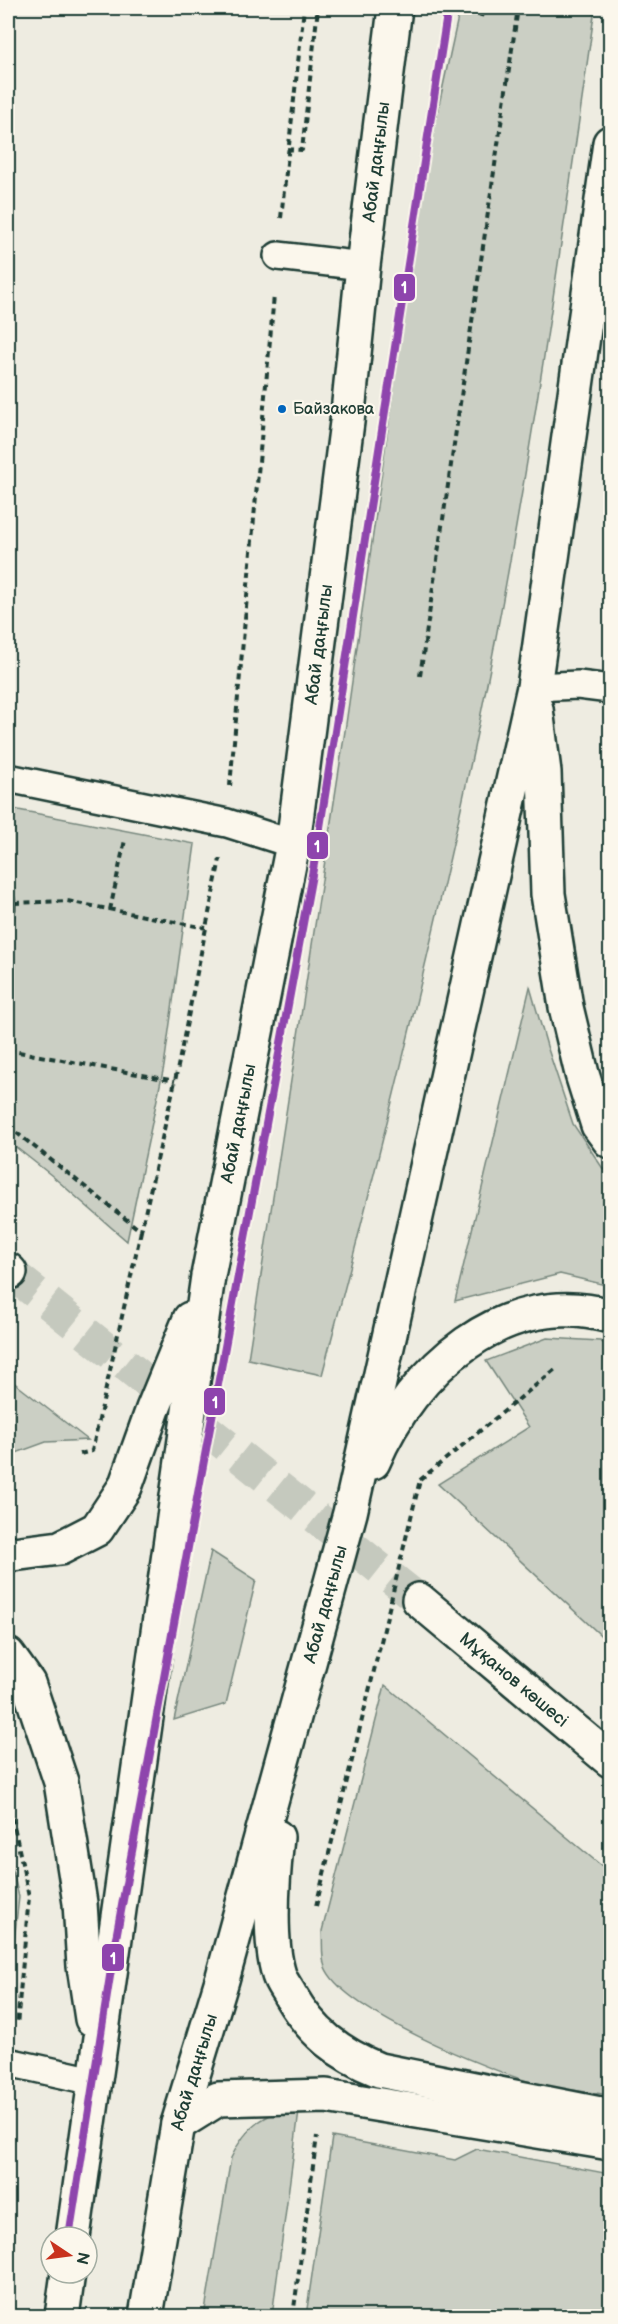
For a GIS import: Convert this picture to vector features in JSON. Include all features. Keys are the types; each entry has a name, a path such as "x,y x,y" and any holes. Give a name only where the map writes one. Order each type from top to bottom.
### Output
{"main road":[{"name":"Абай даңғылы","path":"75,2225 208,1276 293,844 347,422 378,136 395,8"},
{"path":"378,136 419,8"},
{"name":"Абай даңғылы","path":"146,2316 178,2124 222,1980 350,1513 534,687 604,236 610,143"},
{"path":"534,687 544,772 548,894 566,1007 582,1074 598,1125 610,1141"},
{"path":"8,1552 13,1554 60,1548 97,1529 125,1487 153,1408 208,1276"},
{"path":"350,1513 380,1444 410,1395 452,1352 491,1327 520,1318 577,1309 610,1316"},
{"name":"Мұқанов көшесі","path":"419,1600 610,1760"},
{"path":"8,1655 28,1683 61,1782 80,1903 84,1966 96,2069"},
{"path":"288,1740 274,1865 273,1934 279,1975 313,2029 352,2059 379,2070 610,2116"},
{"path":"178,2124 218,2099 326,2096 610,2143"},
{"path":"62,2316 66,2285"}],"lane":[{"path":"278,256 363,266"},
{"path":"534,687 578,685 610,689"},
{"path":"8,778 227,823 293,844"},
{"path":"10,2063 96,2069"}],"path":[{"path":"80,1455 92,1451 175,1081 227,823 286,149 304,8"},
{"path":"286,149 302,150 318,8"},
{"path":"481,17 483,8"},
{"path":"420,676 518,8"},
{"path":"110,910 133,804"},
{"path":"8,885 15,903 14,915 8,929"},
{"path":"15,903 67,901 206,928"},
{"path":"8,1050 175,1081"},
{"path":"8,1126 141,1231"},
{"path":"316,1908 420,1480 558,1367"},
{"path":"8,1797 29,1897 10,2063"},
{"path":"292,2316 319,2121 326,2096"}],"shaded area":[{"path":"460,8 595,8 525,471 474,748 421,984 322,1375 248,1359 345,731 425,169"},
{"path":"8,808 195,844 164,1066 127,1241 8,1141"},
{"path":"530,987 573,1124 610,1179 610,1286 560,1274 455,1301"},
{"path":"547,1338 600,1341 610,1347 610,1644 438,1484 529,1427 486,1361"},
{"path":"8,1378 88,1440 46,1442 8,1456"},
{"path":"211,1551 256,1580 226,1704 174,1720"},
{"path":"385,1685 610,1873 610,2095 534,2083 452,2052 387,2020 359,2002 337,1984 325,1967 322,1931"},
{"path":"8,1852 19,1897 8,1994"},
{"path":"300,2104 272,2316 204,2316 231,2158 244,2136 258,2122"},
{"path":"332,2137 455,2160 477,2149 610,2174 610,2316 306,2316"}],"tunnel":[{"path":"10,1272 419,1600"}],"transit line":[{"name":"1","path":"71,2225 116,1938 316,853 448,8"}],"place":[{"name":"Байзакова","path":"282,409"}]}
